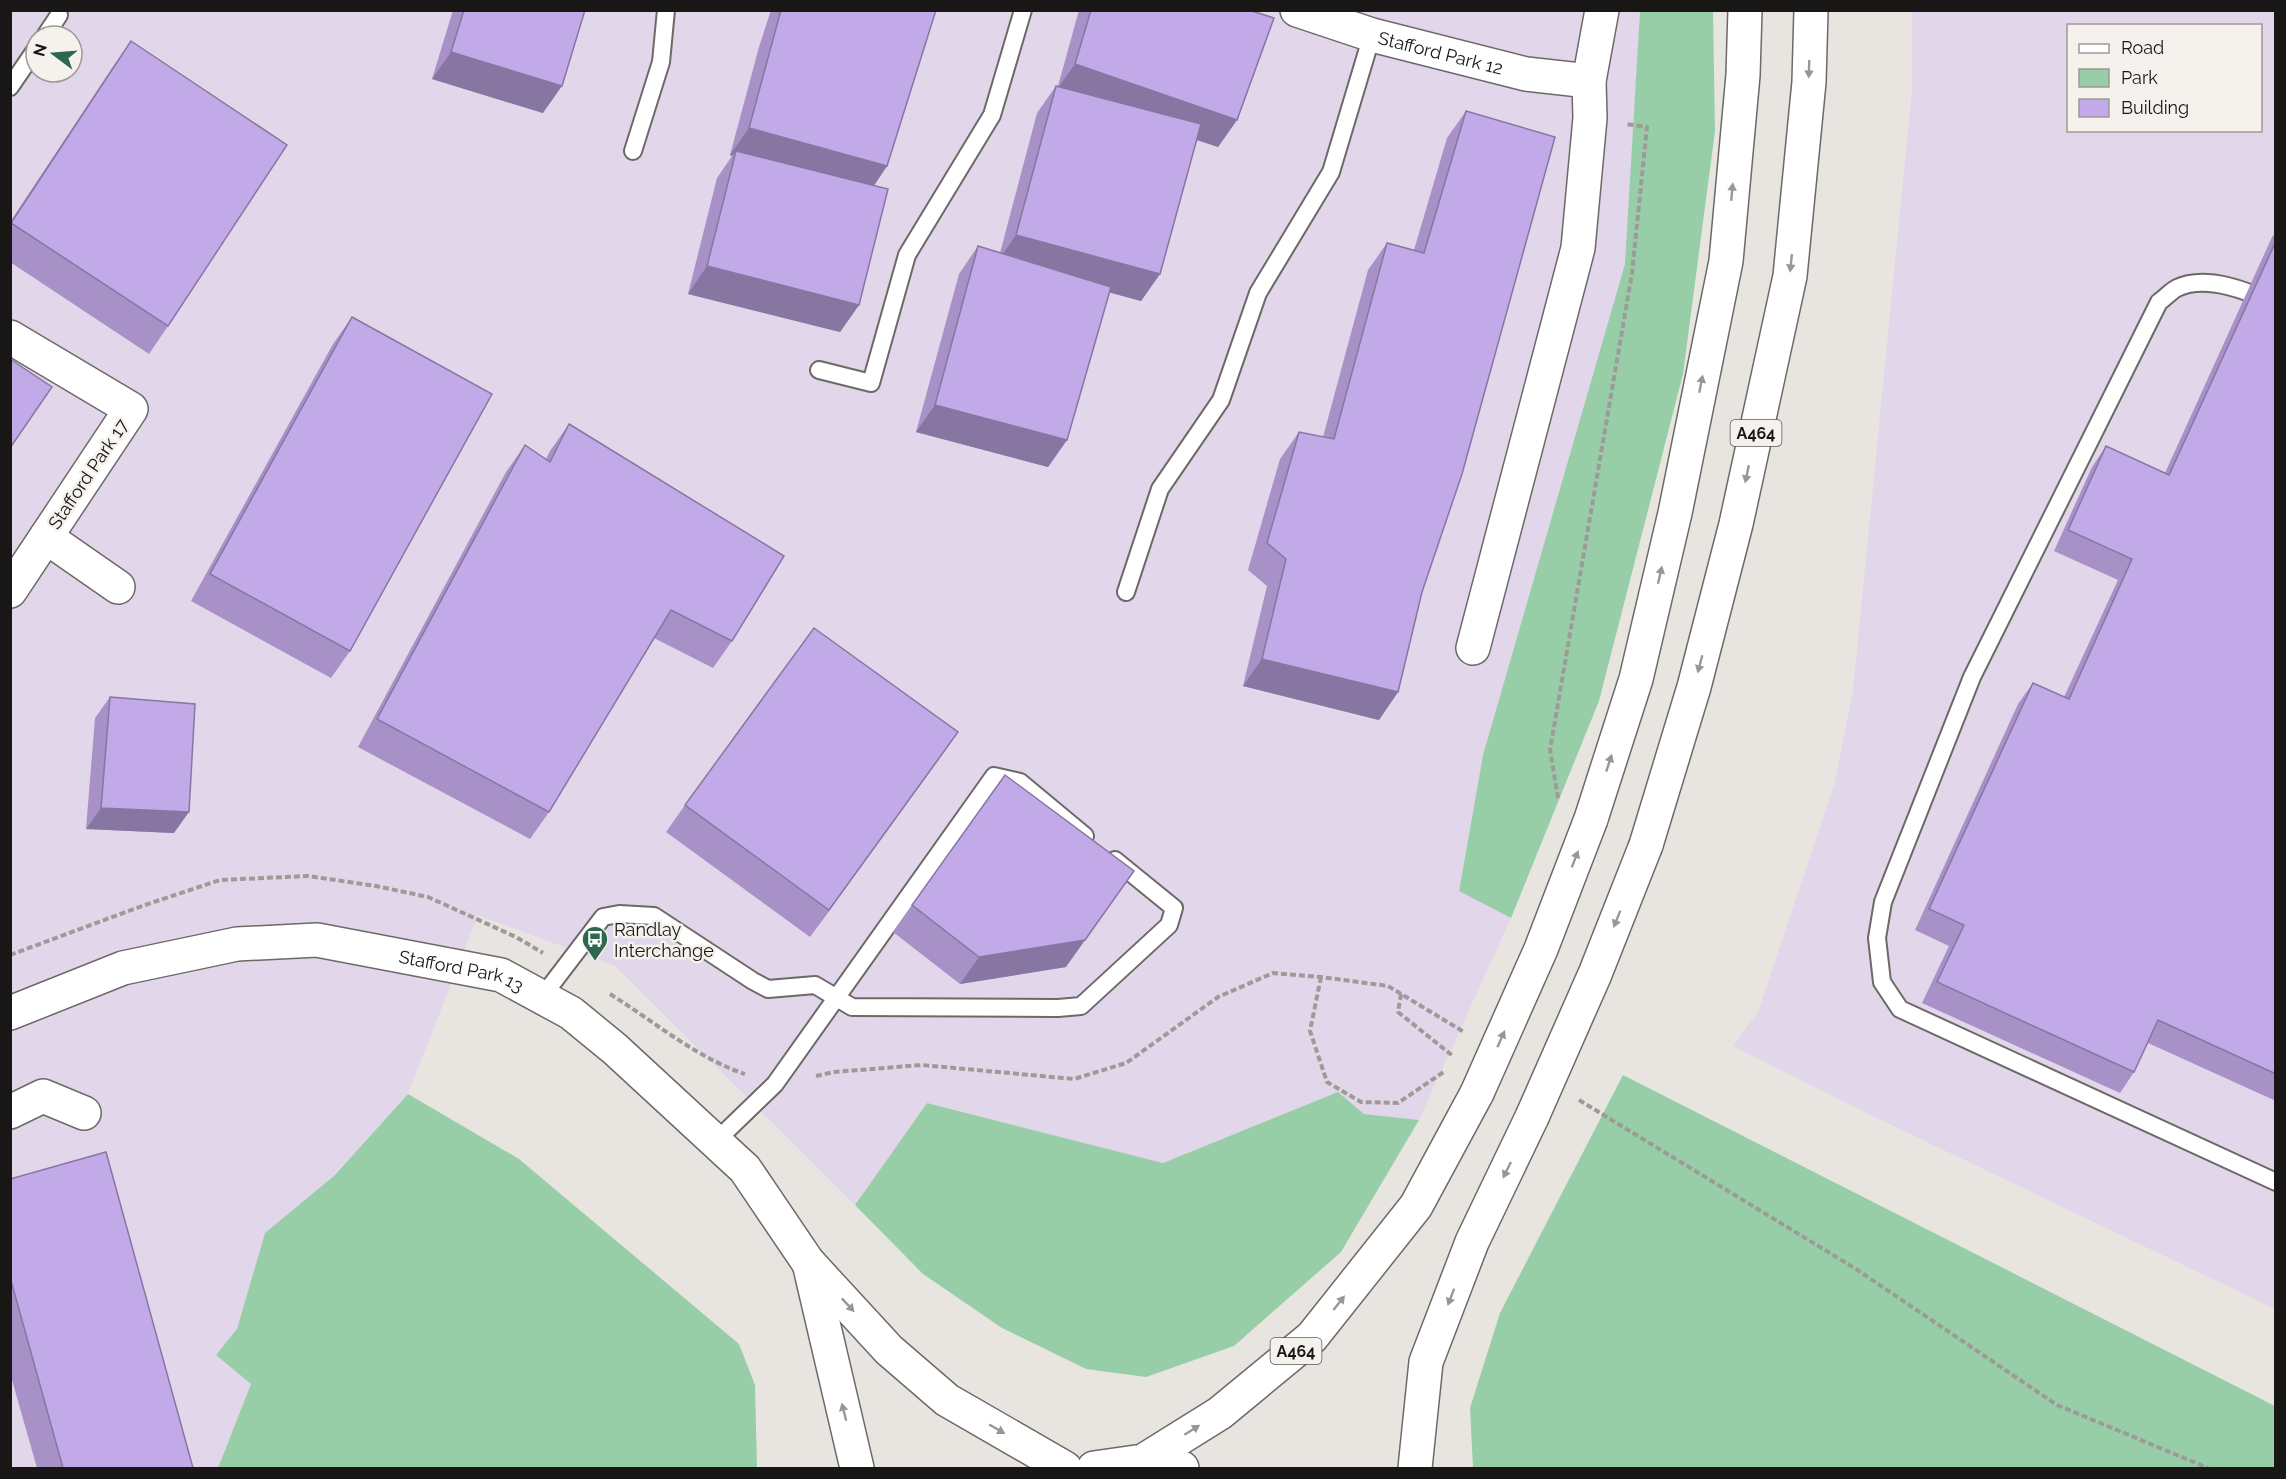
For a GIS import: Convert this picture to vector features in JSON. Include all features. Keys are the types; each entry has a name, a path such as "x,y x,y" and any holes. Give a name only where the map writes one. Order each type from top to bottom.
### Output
{"main road":[{"name":"Stafford Park 12","path":"1297,10 1372,35 1526,75 1589,81"},
{"path":"1473,648 1578,248 1590,118 1589,81 1602,10"},
{"name":"A464","path":"1143,1461 1220,1413 1312,1337 1416,1206 1477,1093 1541,949 1591,819 1641,657 1675,513 1726,261 1743,75 1745,10"},
{"name":"A464","path":"1414,1468 1426,1362 1472,1242 1532,1118 1595,974 1646,845 1694,687 1736,524 1790,276 1809,82 1811,10"},
{"name":"Stafford Park 17","path":"10,337 131,409 10,591"},
{"name":"Stafford Park 17","path":"46,537 118,587"},
{"name":"Stafford Park 13","path":"10,1013 123,968 237,944 317,940 501,975 571,1013 745,1169 808,1262"},
{"path":"10,1112 43,1096 84,1113"},
{"path":"808,1262 857,1468"},
{"path":"808,1262 889,1350 947,1400 1065,1468"},
{"path":"1094,1468 1143,1461 1182,1468"}],"lane":[{"path":"633,151 661,62 666,10"},
{"path":"819,370 871,383 908,255 992,115 1023,10"},
{"path":"53,24 59,15"},
{"path":"1126,592 1160,489 1221,400 1258,293 1331,172 1372,35"},
{"path":"10,87 24,67"},
{"path":"2276,304 2247,290 2197,281 2176,288 2159,303 1972,677 1883,902 1877,938 1882,982 1900,1009 2276,1182"},
{"path":"542,997 603,917 619,914 654,916 768,989 815,985 834,998 852,1007 1058,1008 1081,1006 1169,925 1174,908 1020,783 994,776 834,998 775,1084 715,1142"}],"path":[{"path":"1559,808 1550,750 1632,273 1647,127"},
{"path":"1321,977 1310,1031 1327,1082 1360,1102 1398,1103 1447,1069"},
{"path":"1401,994 1398,1012 1453,1056"}],"shaded area":[{"path":"10,11 1640,11 1626,264 1483,755 1459,890 1511,918 1419,1120 1364,1114 1338,1092 1163,1163 927,1103 855,1205 615,966 478,915 408,1094 335,1175 265,1233 237,1329 217,1354 251,1384 218,1468 11,1468"},
{"path":"1912,11 2275,11 2275,1309 1879,1119 1733,1046 1758,1012 1835,782 1853,690 1912,90"}],"green space":[{"path":"1640,11 1713,11 1715,131 1683,374 1599,701 1511,918 1459,891 1483,755 1625,264"},
{"path":"1623,1075 2275,1406 2275,1468 1473,1468 1470,1408 1500,1313"},
{"path":"1338,1092 1364,1114 1419,1120 1341,1252 1234,1346 1146,1377 1086,1369 1002,1328 923,1274 855,1205 927,1103 1163,1163"},
{"path":"408,1094 519,1159 739,1344 755,1385 757,1468 218,1468 251,1384 216,1355 237,1329 265,1233 335,1175"}],"building":[{"path":"464,10 585,10 562,86 451,52"},
{"path":"781,10 936,10 887,166 749,128"},
{"path":"1091,10 1249,10 1274,18 1237,120 1075,64"},
{"path":"131,41 287,145 168,326 11,223"},
{"path":"1056,86 1201,124 1160,274 1016,235"},
{"path":"1466,111 1555,137 1462,474 1422,592 1398,692 1262,659 1286,559 1267,543 1299,432 1334,439 1387,243 1424,253"},
{"path":"736,151 888,189 859,305 707,266"},
{"path":"2276,241 2276,1074 2158,1020 2134,1072 1937,982 1964,925 1929,909 2033,683 2069,699 2132,559 2068,530 2106,446 2169,475"},
{"path":"978,246 1111,287 1067,440 935,405"},
{"path":"352,317 492,394 350,651 210,574"},
{"path":"10,359 52,387 10,448"},
{"path":"569,424 784,556 732,641 671,610 549,812 377,719 525,445 550,462"},
{"path":"814,628 958,732 829,910 685,805"},
{"path":"110,697 195,704 189,812 101,808"},
{"path":"1005,775 1134,871 1085,940 979,957 912,905"},
{"path":"106,1152 193,1468 63,1468 10,1277 10,1179"}],"place":[{"name":"Randlay Interchange","path":"595,962"}]}
